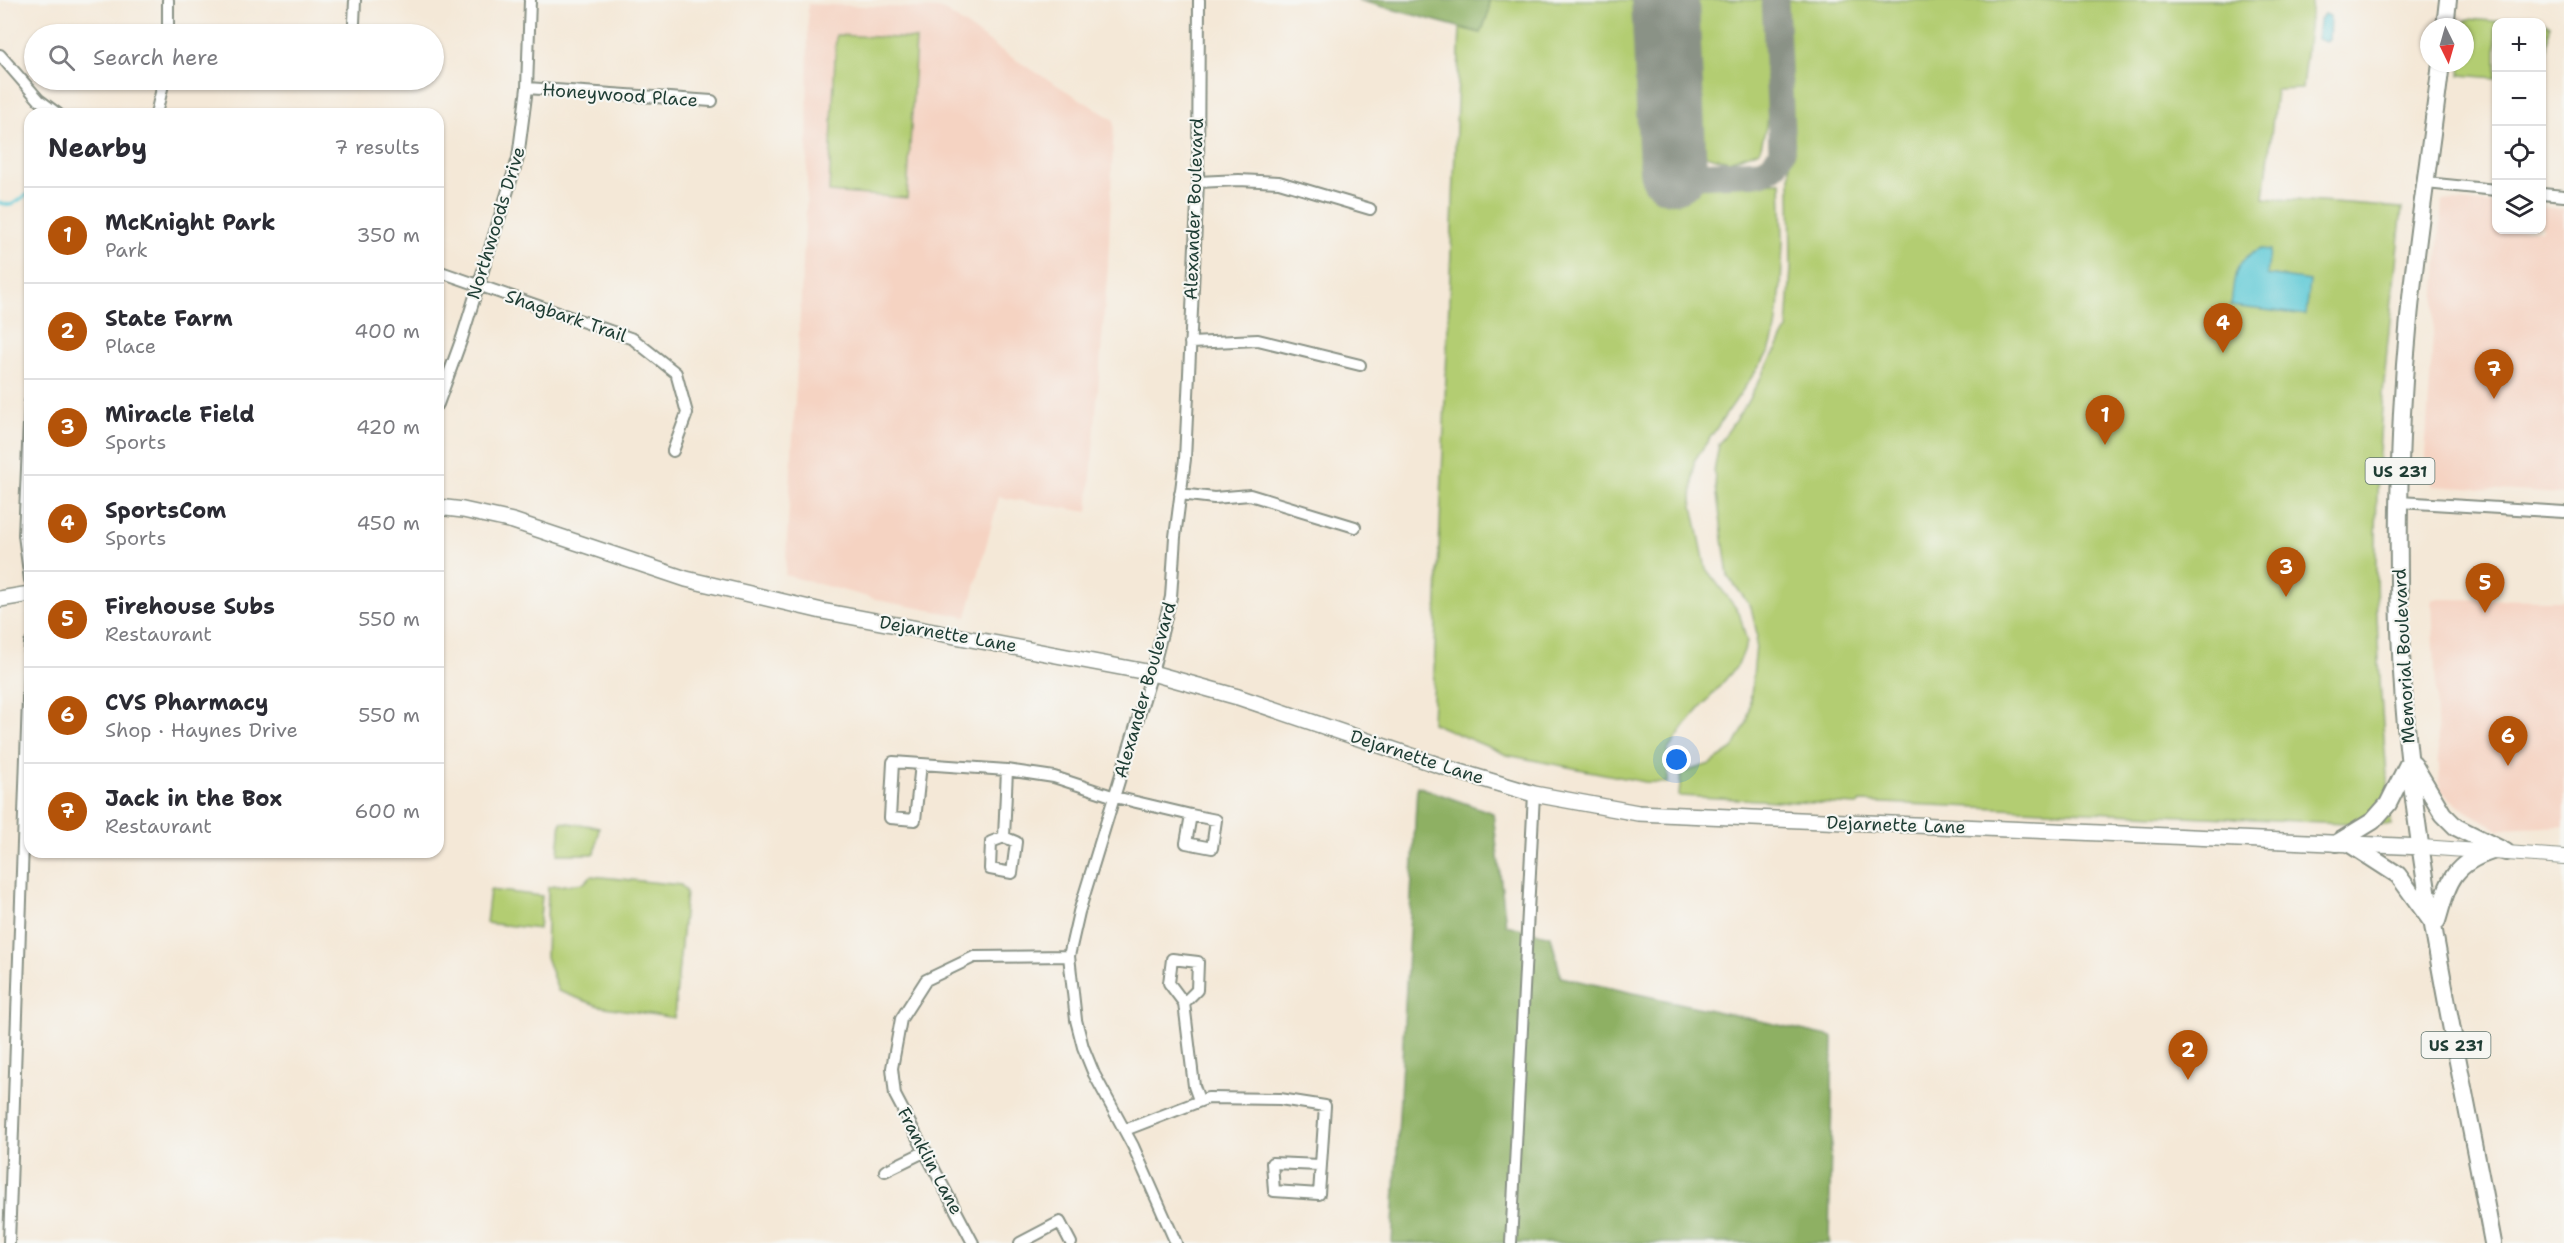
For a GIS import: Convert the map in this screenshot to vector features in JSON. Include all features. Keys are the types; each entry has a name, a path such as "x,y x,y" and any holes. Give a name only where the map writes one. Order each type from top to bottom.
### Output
{"main road":[{"path":"2446,18 2448,0"},
{"name":"Memorial Boulevard","path":"2440,72 2409,318 2399,502 2401,631 2410,759 2422,847 2493,1243"},
{"name":"Dejarnette Lane","path":"444,508 513,521 686,579 822,611 1152,673 1238,697 1453,770 1534,794 1638,813 2422,847"},
{"path":"0,599 24,595"},
{"path":"2410,759 2388,804 2373,821 2344,844 2398,875 2435,928"},
{"path":"2410,759 2443,814 2456,827 2499,851"},
{"path":"2435,928 2448,884 2454,874 2468,861 2499,851"}],"street":[{"path":"168,0 168,24"},
{"path":"354,23 355,0"},
{"name":"Northwoods Drive","path":"444,388 462,338 518,158 527,88 530,0"},
{"name":"Alexander Boulevard","path":"1176,1243 1125,1130 1094,1074 1083,1047 1076,1020 1069,956 1079,912 1152,673 1171,597 1185,459 1198,182 1199,0"},
{"path":"0,55 24,83"},
{"name":"Honeywood Place","path":"527,88 712,101"},
{"path":"30,90 50,108"},
{"path":"157,108 162,90"},
{"path":"1198,182 1239,180 1279,182 1370,209"},
{"path":"2426,183 2492,190"},
{"path":"2546,194 2564,196"},
{"name":"Shagbark Trail","path":"444,273 633,339 676,374 687,414 673,451"},
{"path":"1190,343 1258,340 1360,365"},
{"path":"1180,494 1214,498 1250,495 1355,527"},
{"path":"2399,502 2564,512"},
{"path":"921,764 915,820 890,818 893,762 1007,770 1054,777 1115,797 1191,815"},
{"path":"1004,837 1007,770"},
{"path":"1510,1243 1534,794"},
{"path":"9,1243 24,814"},
{"path":"2422,847 2564,856"},
{"name":"Franklin Lane","path":"973,1243 895,1095 892,1068 901,1019 926,980 974,957 1069,956"},
{"path":"1184,1003 1194,1086 1199,1100"},
{"path":"1125,1130 1208,1098 1280,1099 1325,1106 1319,1194 1274,1191 1272,1164 1320,1166"},
{"path":"885,1172 926,1152"},
{"path":"1020,1243 1035,1239 1060,1222 1071,1243"}],"shaded area":[{"path":"808,4 942,9 1008,55 1114,120 1108,266 1088,512 999,497 967,617 887,602 785,575 807,191"},
{"path":"2442,200 2492,204 2492,234 2546,234 2546,207 2564,209 2564,494 2433,486 2424,471"},
{"path":"2432,599 2564,600 2564,826 2498,829 2460,807 2440,790"}],"green space":[{"path":"1358,0 1489,0 1489,11 1481,33"},
{"path":"1489,0 1644,0 1651,186 1781,182 1783,239 1781,285 1776,329 1769,352 1694,461 1692,501 1706,569 1739,612 1747,643 1738,665 1685,726 1668,750 1668,783 1645,782 1507,755 1432,723 1460,28 1481,33 1489,11"},
{"path":"1689,0 1767,0 1772,103 1760,150 1729,161 1696,153"},
{"path":"1785,0 2312,0 2302,89 2276,90 2264,198 2402,208 2382,414 2376,539 2378,647 2391,825 1679,796 1681,773 1710,764 1733,749 1747,722 1752,687 1757,634 1751,607 1728,576 1714,472 1719,444 1745,406 1787,330 1791,268 1789,88"},
{"path":"2474,19 2492,21 2492,78 2460,75 2460,72 2474,72"},
{"path":"2546,24 2550,26 2546,63"},
{"path":"836,35 916,39 907,198 829,192"},
{"path":"1417,786 1493,813 1506,925 1551,936 1561,977 1833,1037 1829,1243 1392,1243"},
{"path":"561,822 599,827 595,854 558,854"},
{"path":"591,876 681,885 686,892 674,1018 599,1006 558,991 546,957 548,887 584,883"},
{"path":"490,890 542,896 539,929 486,923"}],"water":[{"path":"2324,14 2330,16 2329,39 2326,42 2317,39 2319,21"},
{"path":"2261,249 2270,250 2267,275 2310,281 2306,315 2231,306 2236,272 2244,259"}],"waterway":[{"path":"0,203 11,205 24,197"}],"taxiway":[{"path":"1673,170 1698,175 1761,172 1772,166 1778,158 1782,151 1775,0"}],"runway":[{"path":"1665,0 1673,170"}],"place":[{"name":"SportsCom","path":"2223,353"},
{"name":"Jack in the Box","path":"2494,399"},
{"name":"McKnight Park","path":"2105,445"},
{"name":"Miracle Field","path":"2286,597"},
{"name":"Firehouse Subs","path":"2485,613"},
{"name":"CVS Pharmacy","path":"2508,766"},
{"name":"State Farm","path":"2188,1080"}]}
